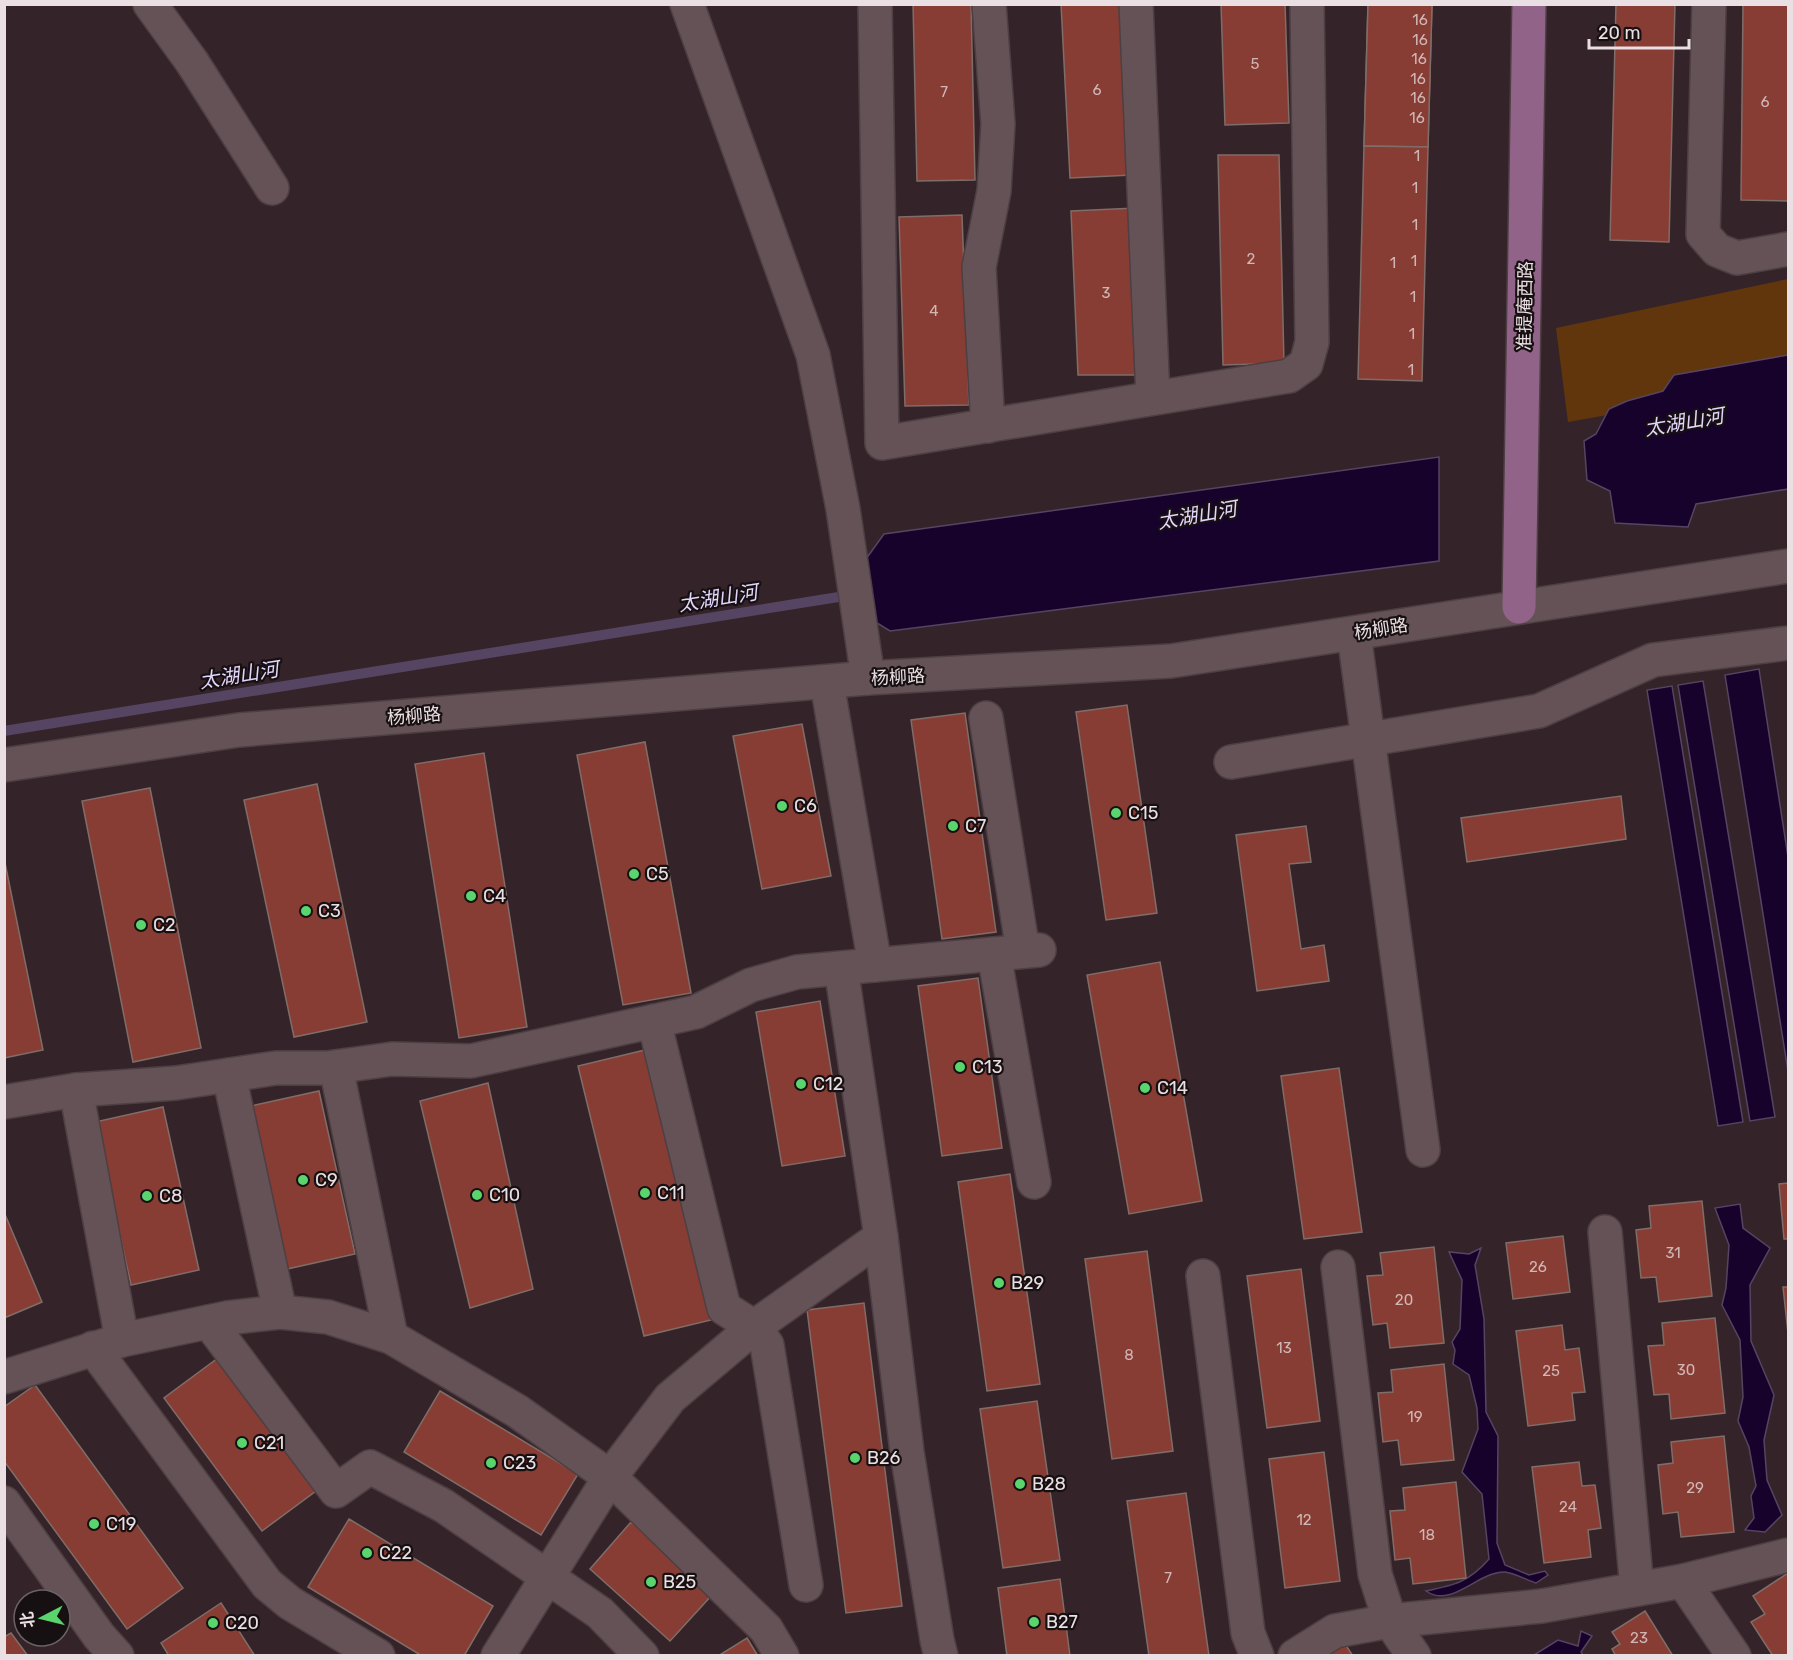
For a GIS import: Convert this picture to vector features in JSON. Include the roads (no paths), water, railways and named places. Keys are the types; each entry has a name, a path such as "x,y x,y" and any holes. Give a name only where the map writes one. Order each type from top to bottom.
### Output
{"main road":[{"name":"准提庵西路","path":"1519,607 1529,4"}],"street":[{"path":"150,4 192,62 272,188"},
{"path":"687,4 813,355 843,509 868,678"},
{"path":"875,4 882,443 1289,376 1306,364 1312,342 1307,4"},
{"path":"988,4 998,124 994,191 979,267 988,426"},
{"path":"1136,4 1153,398"},
{"path":"1709,4 1703,234 1717,250 1737,258 1788,249"},
{"name":"杨柳路","path":"4,765 239,730 868,678 1171,661 1788,566"},
{"path":"1354,634 1423,1150"},
{"path":"1231,762 1539,711 1653,660 1788,643"},
{"path":"827,683 875,965"},
{"path":"986,718 1019,952 1034,1182"},
{"path":"4,1102 76,1090 176,1083 276,1068 336,1067 392,1059 471,1061 696,1012 751,986 797,972 1019,952"},
{"path":"841,968 881,1237 907,1452 941,1656"},
{"path":"654,1021 724,1308 754,1327 767,1345 806,1585"},
{"path":"336,1067 391,1337"},
{"path":"229,1075 280,1312"},
{"path":"76,1090 108,1344 267,1584 290,1603 378,1656"},
{"path":"1605,1233 1637,1589"},
{"path":"498,1656 610,1477 670,1398 754,1327 881,1237"},
{"path":"1338,1267 1375,1574 1390,1621 1414,1656"},
{"path":"1203,1276 1248,1633 1257,1656"},
{"path":"4,1377 108,1344 209,1322 280,1312 328,1317 391,1337 517,1411 610,1477 766,1629 782,1656"},
{"path":"209,1322 336,1491 370,1467 444,1506 600,1613 642,1656"},
{"path":"4,1503 99,1636 117,1656"},
{"path":"1295,1656 1335,1631 1390,1621 1542,1606 1683,1581 1788,1555"},
{"path":"1683,1581 1734,1656"}],"water":[{"path":"1788,355 1788,489 1696,504 1688,527 1615,523 1610,491 1587,480 1584,441 1596,434 1609,409 1627,401 1663,391 1674,375"},
{"path":"1439,457 1439,561 890,631 869,618 861,566 884,534"},
{"path":"1759,669 1788,857 1788,1071 1725,675"},
{"path":"1703,681 1775,1117 1750,1121 1678,685"},
{"path":"1672,686 1743,1122 1718,1126 1647,690"},
{"path":"1740,1204 1743,1228 1770,1248 1750,1285 1751,1341 1774,1395 1764,1440 1767,1480 1782,1515 1765,1532 1745,1530 1754,1518 1751,1496 1756,1486 1749,1447 1738,1421 1743,1397 1740,1340 1722,1305 1726,1288 1729,1245 1715,1208"},
{"path":"1481,1248 1475,1265 1484,1319 1486,1412 1498,1436 1497,1543 1505,1565 1529,1575 1545,1571 1548,1575 1536,1583 1505,1572 1495,1573 1455,1593 1436,1595 1426,1591 1468,1578 1489,1559 1482,1494 1462,1472 1478,1429 1477,1408 1469,1375 1453,1364 1455,1350 1452,1342 1460,1329 1462,1280 1449,1252 1469,1254"},
{"path":"1581,1631 1592,1636 1581,1652 1583,1655 1534,1655 1558,1640 1578,1646"}],"waterway":[{"name":"太湖山河","path":"4,731 851,595"}],"place":[{"name":"C6","path":"782,806"},
{"name":"C15","path":"1116,813"},
{"name":"C7","path":"953,826"},
{"name":"C5","path":"634,874"},
{"name":"C4","path":"471,896"},
{"name":"C3","path":"306,911"},
{"name":"C2","path":"141,925"},
{"name":"C13","path":"960,1067"},
{"name":"C12","path":"801,1084"},
{"name":"C14","path":"1145,1088"},
{"name":"C9","path":"303,1180"},
{"name":"C11","path":"645,1193"},
{"name":"C10","path":"477,1195"},
{"name":"C8","path":"147,1196"},
{"name":"B29","path":"999,1283"},
{"name":"C21","path":"242,1443"},
{"name":"B26","path":"855,1458"},
{"name":"C23","path":"491,1463"},
{"name":"B28","path":"1020,1484"},
{"name":"C19","path":"94,1524"},
{"name":"C22","path":"367,1553"},
{"name":"B25","path":"651,1582"},
{"name":"B27","path":"1034,1622"},
{"name":"C20","path":"213,1623"}]}
